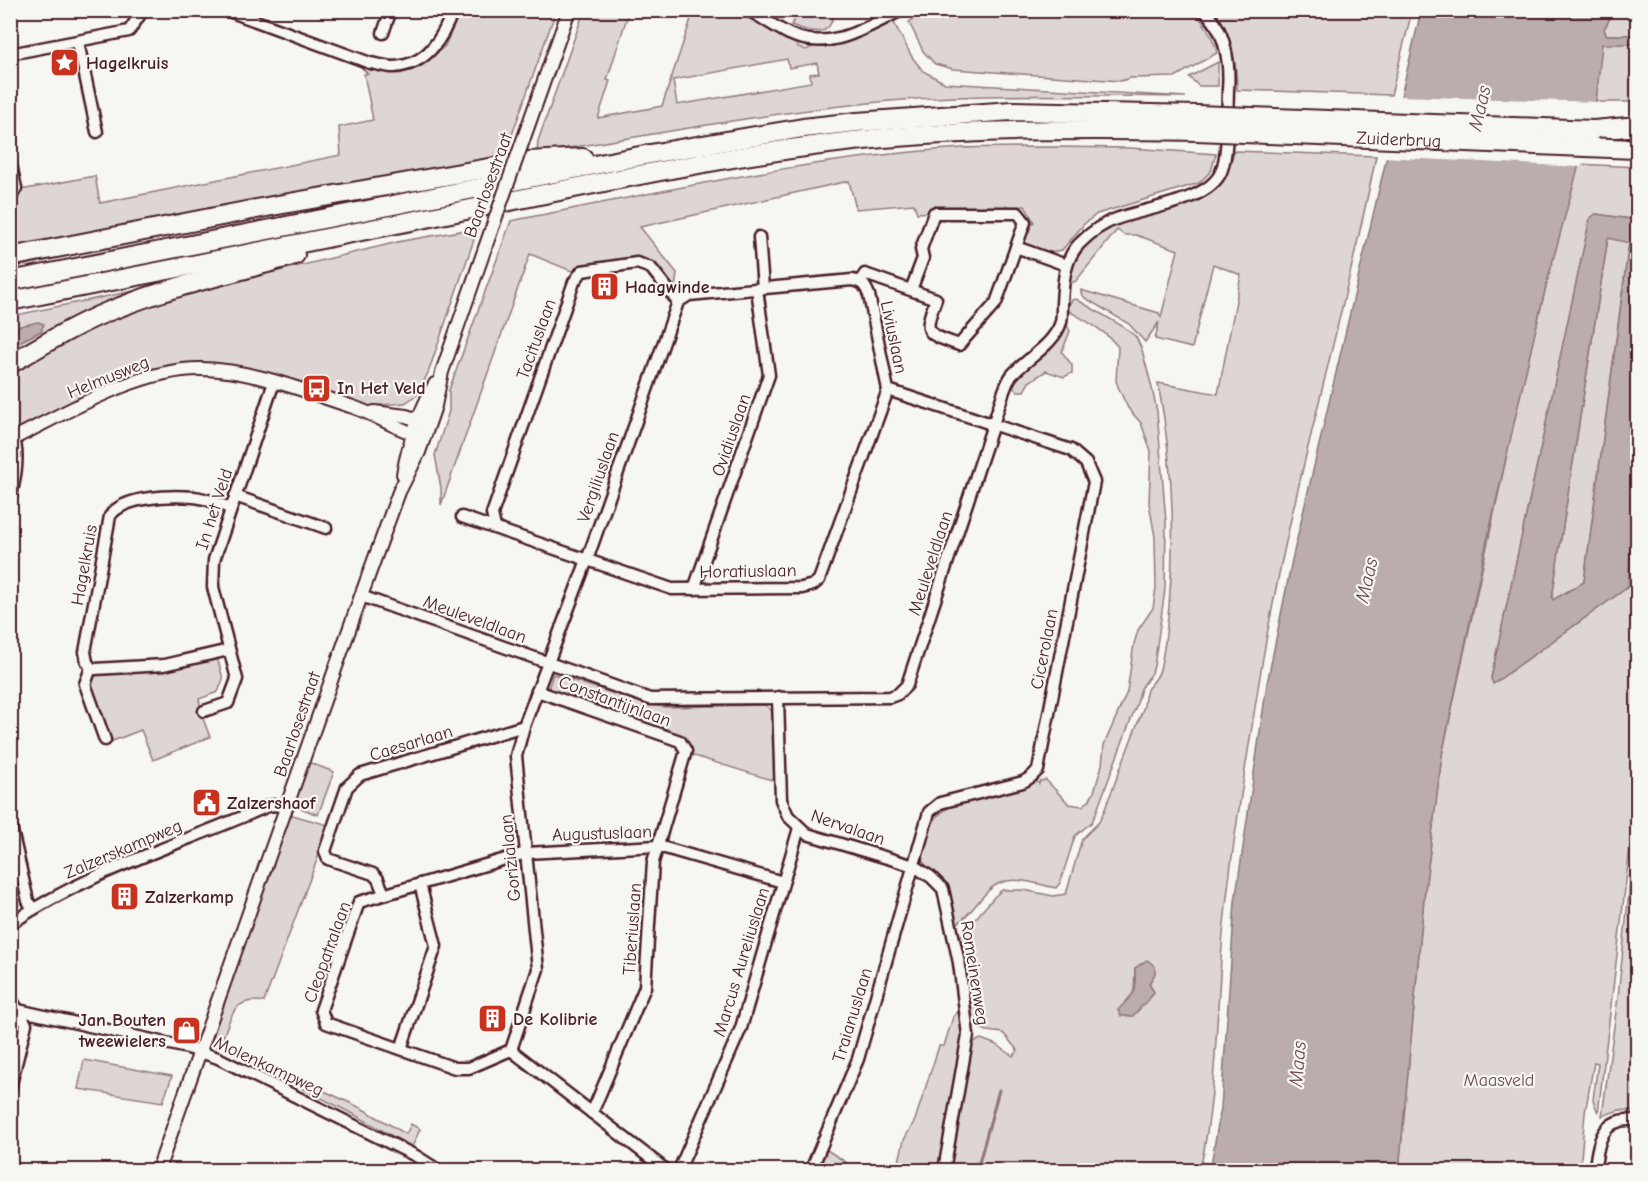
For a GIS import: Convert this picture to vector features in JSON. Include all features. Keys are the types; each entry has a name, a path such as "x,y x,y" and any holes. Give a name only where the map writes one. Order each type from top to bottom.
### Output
{"highway":[{"path":"10,281 650,154 803,128 926,116 1012,111 1197,123"},
{"name":"Zuiderbrug","path":"1197,123 1594,130 1637,145"},
{"name":"Zuiderbrug","path":"1197,123 1637,145"},
{"path":"10,301 603,182 786,150 868,140 1018,130 1197,123"},
{"path":"1594,130 1638,126"},
{"path":"10,257 272,206 529,161 650,154"},
{"path":"10,364 63,333 119,307 183,285 266,264 376,228"}],"street":[{"path":"10,54 129,31 143,10"},
{"path":"226,10 370,63 392,67 423,57 435,46 445,32 453,10"},
{"path":"383,33 391,10"},
{"name":"Baarlosestraat","path":"158,1170 361,596 399,492 419,452 419,436 424,421 435,406 442,372 569,10"},
{"path":"749,10 789,34 804,39 825,41 845,38 896,12"},
{"name":"Meuleveldlaan","path":"361,596 650,699 890,697 898,694 907,685 1011,377 1053,337 1061,321 1066,265 1076,247 1092,230 1114,219 1198,194 1212,185 1221,172 1225,153 1229,86 1227,53 1222,37 1203,10"},
{"path":"78,42 97,132"},
{"path":"10,160 16,188 10,199"},
{"path":"860,281 865,274 936,299 928,322 928,330 934,336 960,345 996,303 1025,222 1018,213 934,213 921,249 923,258 911,290"},
{"path":"759,237 760,288"},
{"path":"1016,247 1066,265"},
{"name":"Tacituslaan","path":"495,527 492,514 574,282 582,271 637,263 651,268 678,302"},
{"name":"Liviuslaan","path":"678,302 689,295 860,281 865,285 869,295 888,390 993,425"},
{"name":"Ovidiuslaan","path":"694,589 769,375 760,288"},
{"name":"Vergiliuslaan","path":"548,663 678,302"},
{"name":"Helmusweg","path":"12,439 125,385 164,374 201,369 274,382 363,411 419,436"},
{"name":"In het Veld","path":"204,711 228,703 237,679 213,586 214,560 274,382"},
{"name":"Horatiuslaan","path":"587,560 672,589 802,588 813,585 819,580 888,390"},
{"name":"Helmusweg","path":"363,411 406,416 424,421"},
{"name":"Cicerolaan","path":"914,866 929,812 940,803 1023,782 1038,770 1094,482 1086,463 1071,450 993,425"},
{"path":"10,502 17,460 17,449 12,439"},
{"path":"235,496 326,528"},
{"name":"Hagelkruis","path":"105,740 85,684 91,668 85,652 110,516 114,509 122,505 155,497 196,497 230,508"},
{"path":"462,517 587,560"},
{"path":"91,668 164,665 229,650"},
{"name":"Gorizialaan","path":"511,1050 538,969 516,756 524,726 548,663"},
{"name":"Constantijnlaan","path":"537,690 680,741 686,751 658,846"},
{"name":"Nervalaan","path":"778,697 781,800 788,816 807,834 914,866"},
{"name":"Caesarlaan","path":"384,894 378,879 373,874 328,859 325,851 347,787 360,775 524,726"},
{"name":"Zalzerskampweg","path":"10,924 68,889 268,806 276,805 287,808"},
{"path":"10,822 28,901 33,909"},
{"name":"Marcus Aureliuslaan","path":"679,1170 741,1028 799,828"},
{"name":"Augustuslaan","path":"526,853 658,846 783,882"},
{"name":"Tiberiuslaan","path":"592,1113 645,987 653,862 658,846"},
{"name":"Cleopatralaan","path":"511,1050 469,1068 455,1068 326,1023 321,1010 358,902 526,853"},
{"name":"Traianuslaan","path":"811,1170 858,1059 914,866"},
{"name":"Romeinenweg","path":"914,866 931,877 943,889 966,1005 969,1035 944,1170"},
{"path":"401,1049 436,946 420,884"},
{"path":"10,997 26,1024 10,1088"},
{"name":"Molenkampweg","path":"18,1010 218,1058 406,1151 438,1170"},
{"path":"511,1050 666,1170"},
{"path":"1595,1170 1600,1129 1629,1119 1638,1121"}],"green space":[{"path":"694,10 735,11 806,50 816,46 849,42 893,21 912,57 923,71 945,83 1186,97 948,97 869,103 786,113 537,153 538,141 584,11 629,11 607,80 610,81 598,118 662,106","holes":["787,59 789,68 817,63 819,73 810,74 811,82 677,105 673,80"]},
{"path":"801,10 833,11 832,20 829,26 819,31 805,30 791,25"},
{"path":"928,10 1192,11 1208,30 1217,53 1175,77 1130,78 1121,81 953,69 935,64 923,51 909,22"},
{"path":"460,11 556,11 508,146 499,160 11,247 11,203 19,196 21,190 95,176 100,203 341,155 339,127 373,120 364,74 368,74 359,65 399,74 420,67 445,46"},
{"path":"1213,11 1412,11 1391,95 1237,90 1236,69 1228,38"},
{"path":"1614,11 1637,11 1637,35 1606,35 1604,29"},
{"path":"1602,43 1637,44 1637,102 1596,102"},
{"path":"1218,62 1218,86 1199,86 1189,77"},
{"path":"963,148 1130,148 1216,154 1211,171 1199,183 1097,214 1084,224 1062,250 1042,254 1022,245 1028,228 1034,222 1025,206 917,213 914,204 856,209 849,181 640,227 677,273 675,289 642,259 632,258 583,266 574,272 530,254 441,505 441,488 435,455 449,411 449,390 511,221 736,177 849,159"},
{"path":"1234,151 1376,156 1284,550 1259,682 1226,902 1213,1082 1200,1170 949,1170 972,1043 981,1039 997,1045 1013,1056 1018,1051 1003,1033 987,1031 973,1025 959,938 1002,890 1024,890 1053,896 1066,894 1082,839 1099,822 1105,809 1144,706 1147,690 1159,672 1166,638 1171,578 1172,522 1167,438 1158,383 1218,394 1241,275 1213,264 1192,348 1155,339 1159,322 1145,342 1129,324 1085,298 1081,293 1081,290 1159,313 1161,317 1178,250 1136,235 1124,235 1117,230 1076,281 1069,284 1073,262 1084,245 1101,232 1121,222 1207,195 1224,175","holes":["1135,968 1155,973 1149,984 1154,992 1151,997 1139,1009 1119,1010 1134,994"]},
{"name":"Maasveld","path":"1578,164 1637,167 1637,220 1596,214 1590,219 1491,678 1627,587 1637,420 1637,789 1598,1113 1593,1100 1598,1063 1594,1062 1585,1113 1580,1170 1399,1170 1424,898 1442,755 1518,403"},
{"path":"478,228 428,373 417,395 405,403 369,406 276,377 164,370 11,434 11,373 63,343 116,317 171,297 402,241"},
{"path":"192,230 11,268 11,263"},
{"path":"1608,238 1629,242 1584,582 1553,600 1558,558"},
{"path":"164,287 11,358 11,346 41,331 11,328 11,316"},
{"path":"1076,299 1124,327 1136,337 1142,350 1157,411 1166,522 1165,590 1154,666 1152,673 1141,688 1096,813 1092,822 1075,836 1060,883 1056,888 1019,880 1002,882 993,886 961,921 953,924 943,882 923,862 933,822 937,816 950,807 1028,784 1035,779 1039,784 1040,781 1046,780 1069,804 1082,806 1089,801 1102,765 1104,745 1127,692 1138,630 1153,608 1156,588 1155,537 1149,503 1151,451 1141,423 1128,408 1116,381 1118,347 1101,331 1067,310 1072,300"},
{"path":"1064,319 1070,331 1062,352 1072,365 1072,373 1064,377 1046,371 1029,382 1024,391 1018,391 1010,386"},
{"path":"217,657 223,679 218,692 199,699 202,716 210,737 153,760 141,730 110,742 88,681 93,673"},
{"path":"553,674 649,705 666,707 765,705 772,711 775,781 691,755 690,750 548,689"},
{"path":"308,762 334,772 318,815 293,805"},
{"path":"289,814 328,825 328,830 264,1002 253,1001 239,1006 230,1018 221,1044 217,1047 209,1040"},
{"path":"1637,814 1637,1111 1619,1110 1602,1116 1618,997"},
{"path":"962,1007 965,1037 941,1170 897,1170 904,1140 915,1120 939,1046 944,1046 953,1017"},
{"path":"84,1060 172,1076 163,1102 78,1089"},
{"path":"296,1078 361,1108 406,1134 411,1124 420,1129 412,1147 293,1084"},
{"path":"827,1150 850,1165 862,1170 818,1170"}],"water":[{"name":"Maas","path":"1421,11 1614,11 1604,29 1606,35 1637,35 1637,44 1602,44 1596,102 1546,286 1484,554 1442,755 1424,898 1399,1170 1210,1170 1221,1108 1235,902 1267,684 1292,560"},
{"path":"1596,214 1637,220 1638,420 1628,587 1493,684 1491,678 1590,218","holes":["1608,238 1629,243 1584,582 1553,600"]},
{"path":"38,322 44,324 41,331 11,346 11,328"},
{"path":"1147,960 1155,966 1155,973 1149,984 1154,992 1133,1016 1121,1016 1118,1010 1134,992 1135,968"}],"pier":[{"path":"1397,96 1599,102 1581,167 1383,157"}],"waterway":[{"path":"977,1170 999,1090"}],"place":[{"name":"Hagelkruis","path":"65,63"},
{"name":"Haagwinde","path":"604,287"},
{"name":"In Het Veld","path":"316,388"},
{"name":"Zalzershaof","path":"206,803"},
{"name":"Zalzerkamp","path":"124,897"},
{"name":"De Kolibrie","path":"492,1019"},
{"name":"Jan Bouten tweewielers","path":"187,1030"}]}
